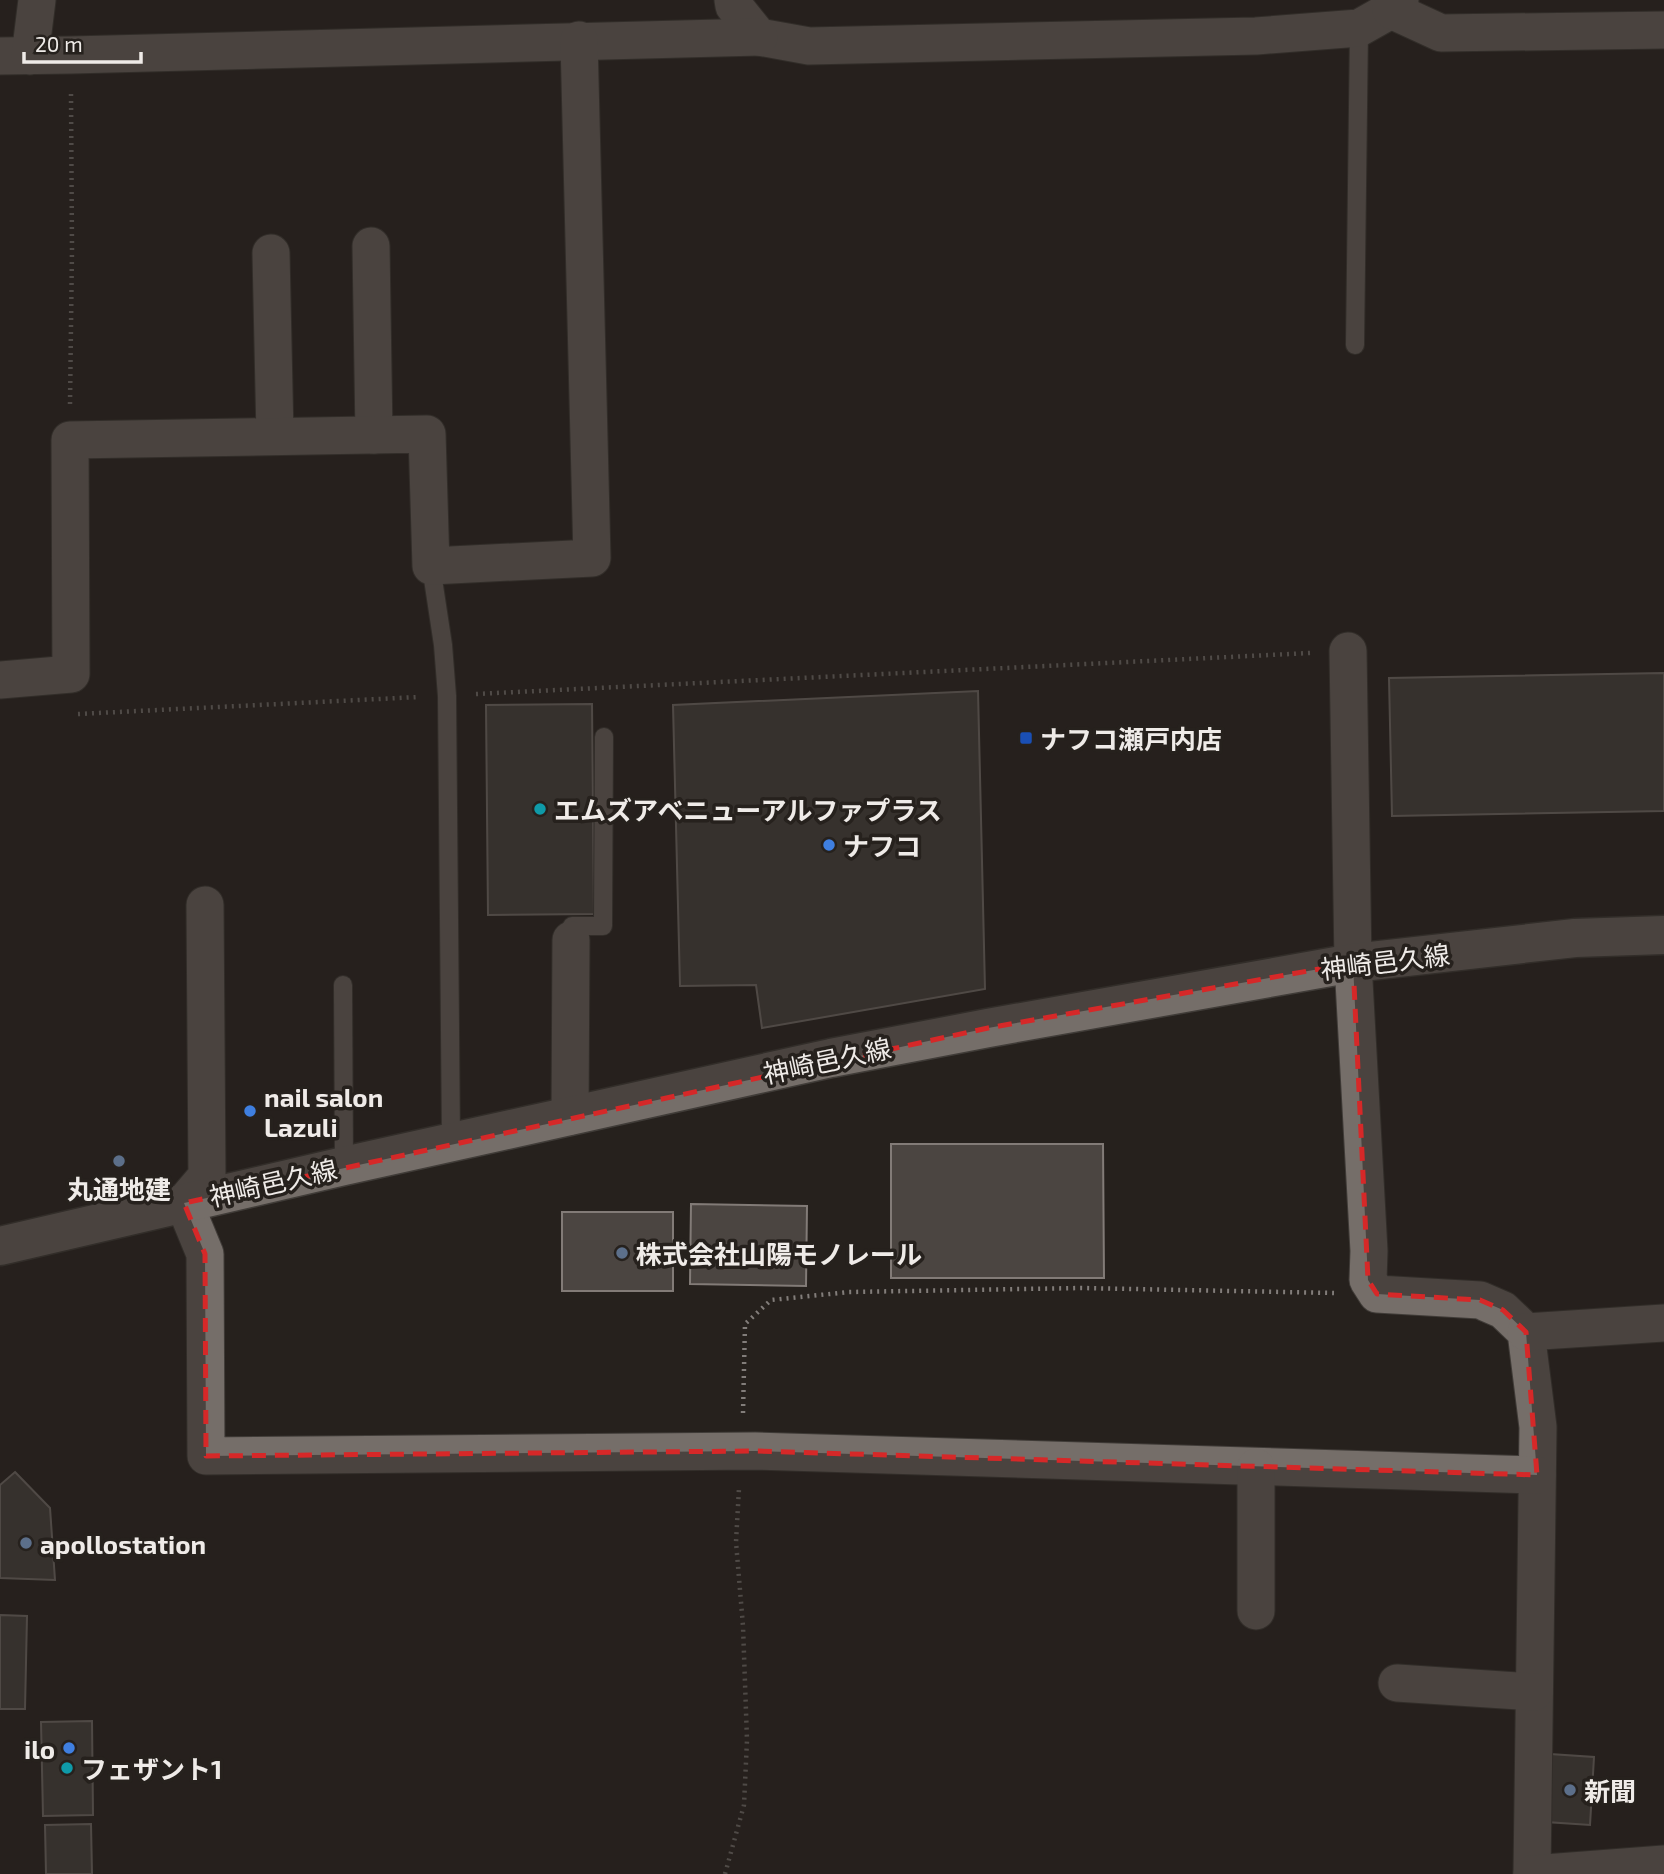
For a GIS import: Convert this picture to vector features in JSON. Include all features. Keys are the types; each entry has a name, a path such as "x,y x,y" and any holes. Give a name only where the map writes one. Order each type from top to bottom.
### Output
{"main road":[{"name":"神崎邑久線","path":"0,1246 451,1142 844,1056 988,1028 1353,963 1575,938 1664,934"}],"street":[{"path":"37,0 15,56 759,37 809,46 1256,36 1359,28 1396,5 1441,33 1664,30"},
{"path":"733,0 734,6 759,37"},
{"path":"0,680 71,674 70,440 427,434 431,566 592,558 579,40"},
{"path":"371,246 374,435"},
{"path":"271,253 275,436"},
{"path":"1348,652 1353,963 1369,1251 1368,1280 1377,1294 1480,1300 1503,1310 1526,1332 1538,1427 1532,1874 1664,1864"},
{"path":"205,905 207,1176 184,1203 205,1254 206,1456 755,1451 1537,1475"},
{"path":"570,1116 571,940"},
{"path":"1526,1332 1664,1323"},
{"path":"1256,1467 1256,1611"},
{"path":"1397,1683 1534,1692"}],"lane":[{"path":"1355,345 1359,28"},
{"path":"431,566 443,645 447,696 451,1142"},
{"path":"571,940 572,926 603,926 604,737"},
{"path":"342,985 344,1166"}],"path":[{"path":"70,440 71,55"},
{"path":"70,714 1348,652"}],"highlighted area":[{"path":"1353,963 1368,1280 1377,1294 1480,1300 1503,1310 1526,1332 1537,1475 755,1451 206,1456 205,1254 184,1203 988,1028"}],"building":[{"path":"1664,673 1664,811 1392,816 1389,678"},
{"name":"ナフコ","path":"978,691 985,989 762,1028 756,985 680,986 673,705"},
{"name":"エムズアベニューアルファプラス","path":"592,704 594,914 488,915 486,705"},
{"path":"891,1144 1103,1144 1104,1278 891,1278"},
{"path":"691,1204 807,1206 806,1286 690,1284"},
{"path":"562,1212 673,1212 673,1291 562,1291"},
{"name":"apollostation","path":"15,1472 50,1508 55,1580 0,1578 0,1485"},
{"path":"0,1615 27,1616 25,1709 0,1709"},
{"name":"フェザント1","path":"92,1721 93,1815 43,1816 41,1722"},
{"name":"新聞","path":"1550,1754 1594,1757 1590,1825 1546,1822"},
{"path":"91,1824 92,1874 46,1874 45,1825"}],"place":[{"name":"ナフコ瀬戸内店","path":"1026,738"},
{"name":"エムズアベニューアルファプラス","path":"540,809"},
{"name":"ナフコ","path":"829,845"},
{"name":"nail salon Lazuli","path":"250,1111"},
{"name":"丸通地建","path":"119,1161"},
{"name":"株式会社山陽モノレール","path":"622,1253"},
{"name":"apollostation","path":"26,1543"},
{"name":"ilo","path":"69,1748"},
{"name":"フェザント1","path":"67,1768"},
{"name":"新聞","path":"1570,1790"}]}
